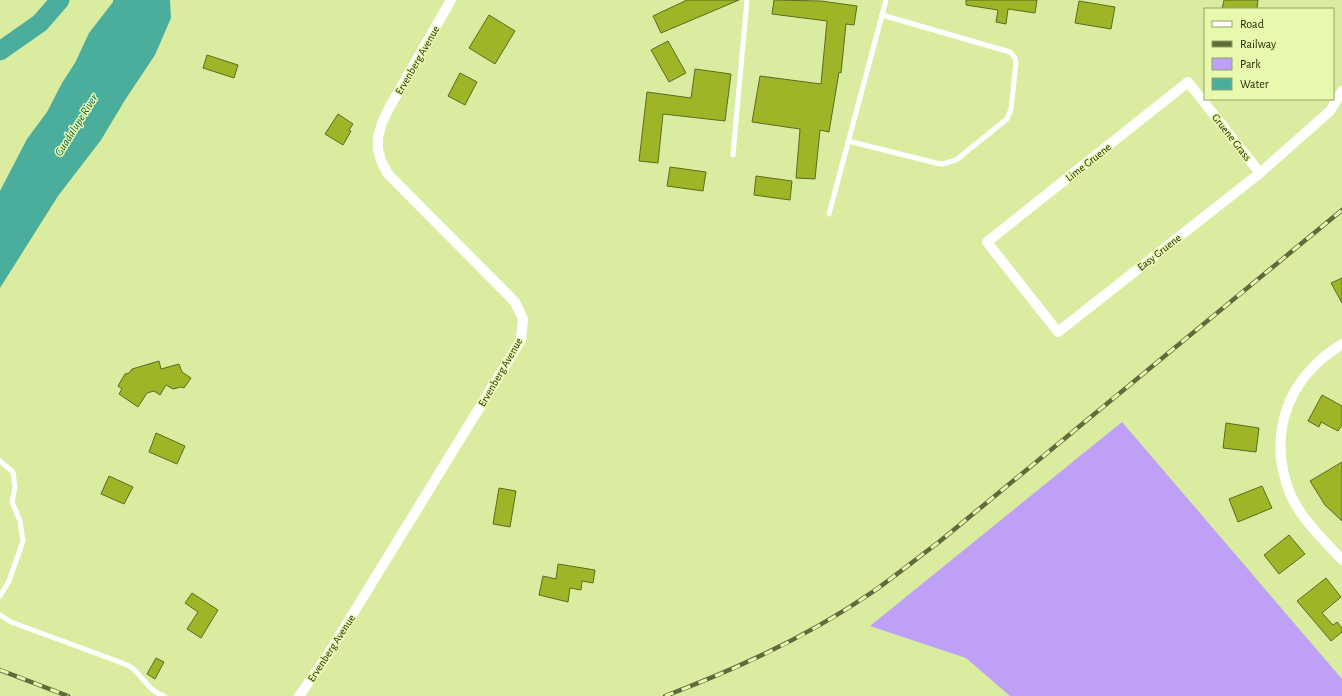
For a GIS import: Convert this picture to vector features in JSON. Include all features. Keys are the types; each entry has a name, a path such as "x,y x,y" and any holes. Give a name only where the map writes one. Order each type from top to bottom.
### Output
{"street":[{"name":"Ervenberg Avenue","path":"299,696 327,656 521,340 523,319 515,302 388,174 382,163 378,150 378,137 389,108 451,0"},
{"name":"Gruene Grass","path":"1188,82 1260,173"},
{"name":"Lime Gruene","path":"987,242 1188,82"},
{"name":"Easy Gruene","path":"987,242 1058,332 1260,173 1330,111 1342,91"},
{"path":"1342,344 1325,355 1314,365 1294,391 1286,410 1280,447 1286,479 1292,496 1308,522 1342,560"}],"lane":[{"path":"733,155 747,0"},
{"path":"829,214 886,0"},
{"path":"848,142 943,164 963,156 1003,123 1007,119 1011,109 1016,63 1015,58 1010,52 882,15"},
{"path":"0,461 13,472 15,487 12,502 20,521 23,541 9,580 0,596"},
{"path":"0,615 18,624 117,661 133,669 144,682 158,694 164,696"}],"green space":[{"path":"1122,422 1342,679 1342,696 1010,696 966,658 870,626"}],"water":[{"name":"Guadalupe River","path":"113,0 170,0 171,18 155,55 101,140 58,196 0,288 0,191 27,139 47,112 62,83 75,63 89,33"}],"building":[{"path":"687,0 739,0 661,33 653,16"},
{"path":"774,0 821,1 857,6 854,25 846,24 841,73 839,72 829,132 820,130 815,179 796,178 800,129 752,122 760,76 821,84 827,21 772,14"},
{"path":"966,0 1037,0 1035,13 1008,9 1006,24 996,22 998,10 966,5"},
{"path":"1224,0 1258,0 1257,8 1222,8"},
{"path":"1079,1 1115,7 1111,29 1075,23"},
{"path":"489,15 515,31 495,64 469,48"},
{"path":"668,41 686,73 669,82 651,50"},
{"path":"207,55 238,65 234,78 203,68"},
{"path":"695,69 731,74 725,121 663,114 658,163 639,161 647,92 691,98"},
{"path":"460,73 477,82 465,105 448,96"},
{"path":"338,114 353,124 349,130 351,131 343,145 325,134"},
{"path":"670,167 706,172 703,191 667,186"},
{"path":"756,176 792,181 790,200 754,195"},
{"path":"1342,278 1342,303 1331,283"},
{"path":"159,361 161,369 179,364 182,372 191,378 184,388 181,387 173,389 166,385 160,395 154,391 147,393 138,407 119,394 122,389 118,386 125,374 129,373 132,369"},
{"path":"1322,395 1342,406 1342,425 1338,431 1321,422 1319,427 1308,421"},
{"path":"1226,423 1259,428 1256,452 1223,448"},
{"path":"156,433 185,446 177,464 149,452"},
{"path":"1342,462 1342,521 1325,505 1310,481"},
{"path":"109,476 133,487 124,504 101,494"},
{"path":"1262,486 1272,508 1238,522 1229,499"},
{"path":"499,488 516,491 510,527 493,524"},
{"path":"1289,535 1305,554 1279,574 1264,555"},
{"path":"558,564 595,570 593,583 582,581 581,590 570,588 568,602 539,595 543,576 556,579"},
{"path":"1326,578 1341,597 1322,613 1333,625 1337,622 1342,628 1342,632 1331,641 1297,601"},
{"path":"192,593 218,610 201,638 187,629 198,612 185,603"},
{"path":"156,658 164,662 155,679 147,674"}],"waterway":[{"path":"0,51 40,23 60,0"}],"railway":[{"path":"665,696 719,675 797,638 847,609 880,587 939,542 1342,210"},
{"path":"0,670 68,696"}]}
